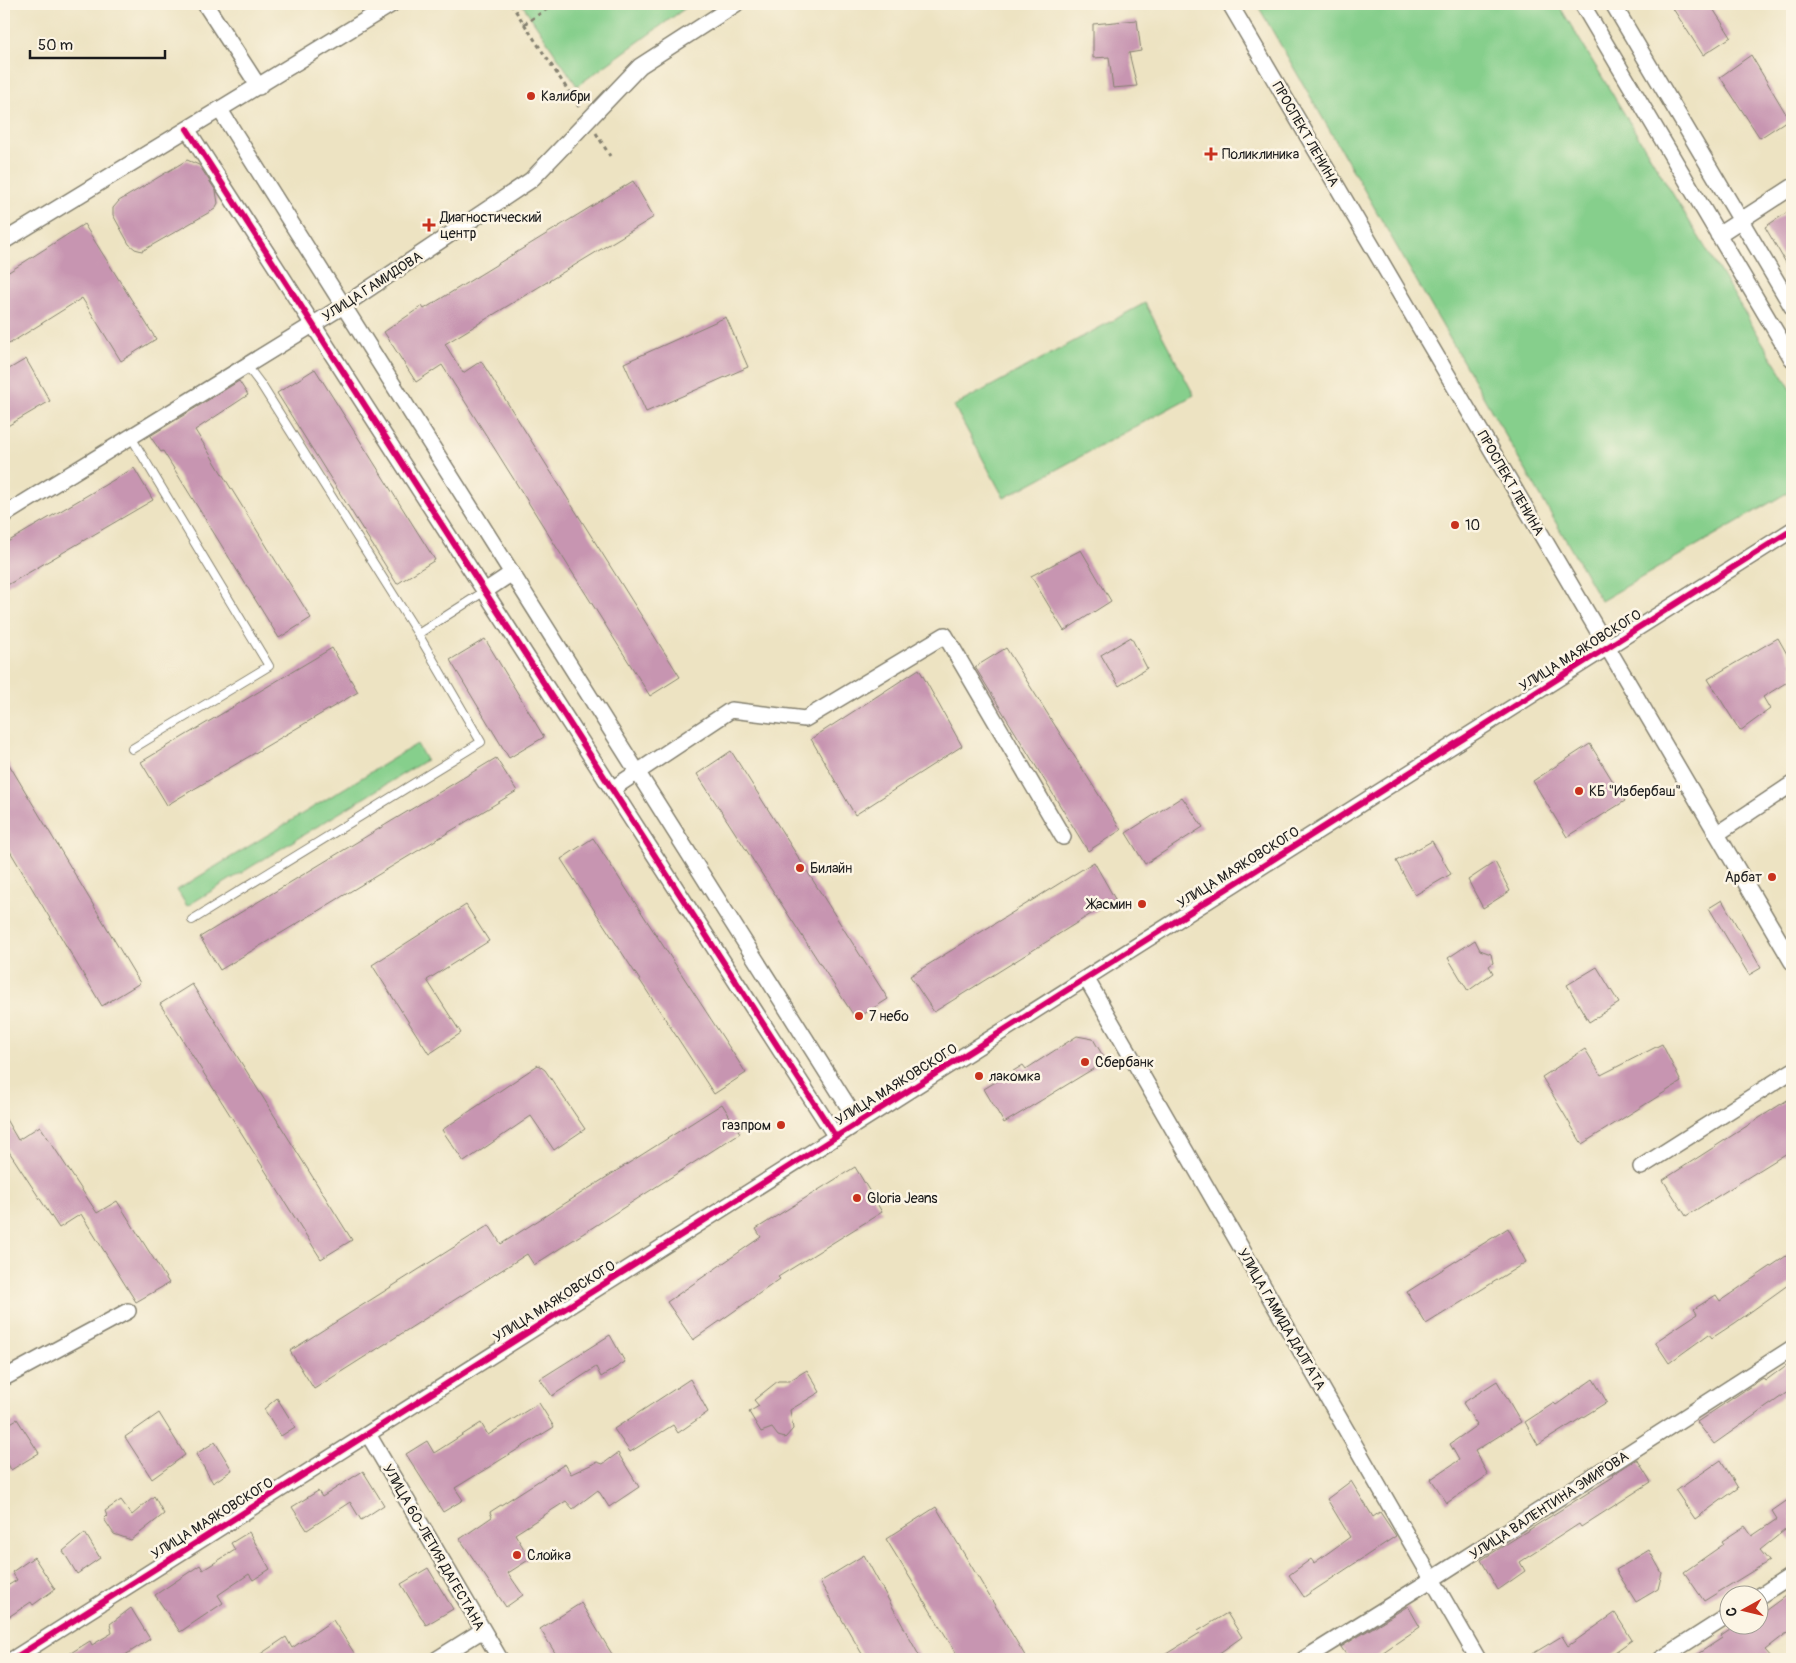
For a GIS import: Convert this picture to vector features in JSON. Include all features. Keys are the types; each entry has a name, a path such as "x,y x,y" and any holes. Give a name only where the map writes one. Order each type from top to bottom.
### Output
{"street":[{"path":"205,4 259,86"},
{"path":"4,241 392,4"},
{"name":"УЛИЦА ГАМИДОВА","path":"4,516 343,306 531,180 640,66 736,4"},
{"name":"ПРОСПЕКТ ЛЕНИНА","path":"1230,4 1792,962"},
{"path":"1582,4 1792,360"},
{"path":"1613,4 1742,219 1792,307"},
{"path":"220,110 858,1122"},
{"path":"187,129 836,1136"},
{"path":"1670,153 1693,137"},
{"path":"1718,235 1792,187"},
{"name":"УЛИЦА МАЯКОВСКОГО","path":"12,1659 1792,530"},
{"path":"485,591 512,573"},
{"path":"612,789 730,710 805,719 945,635 1063,837"},
{"path":"1717,834 1792,784"},
{"name":"УЛИЦА ГАМИДА ДАЛГАТА","path":"1086,978 1478,1659"},
{"path":"1641,1167 1792,1071"},
{"path":"4,1378 128,1311"},
{"name":"УЛИЦА ВАЛЕНТИНА ЭМИРОВА","path":"1304,1659 1431,1580 1792,1348"},
{"name":"УЛИЦА 60-ЛЕТИЯ ДАГЕСТАНА","path":"368,1434 500,1659"},
{"path":"1768,1591 1792,1575"},
{"path":"1661,1659 1718,1622"},
{"path":"437,1659 482,1630"}],"lane":[{"path":"192,920 481,742 418,634 262,386 246,366"},
{"path":"131,437 269,666 132,749"},
{"path":"418,634 485,591"}],"path":[{"path":"511,4 610,156"},
{"path":"524,24 555,4"}],"green space":[{"path":"522,4 691,4 577,86"},
{"path":"1257,4 1558,4 1792,391 1792,490 1601,601"},
{"path":"1145,303 1194,395 1004,498 954,406"},
{"path":"417,744 426,760 187,906 177,890"}],"building":[{"path":"1670,4 1710,4 1731,37 1703,55"},
{"path":"1137,20 1141,51 1129,53 1137,86 1113,88 1109,57 1093,58 1093,24"},
{"path":"1751,55 1789,119 1760,138 1720,77"},
{"path":"187,160 199,165 216,191 218,203 215,209 142,251 135,249 129,244 113,215 113,208 119,201"},
{"path":"633,181 654,217 445,344 463,373 481,361 680,677 650,696 442,365 416,382 384,332 422,306 424,309"},
{"path":"1792,209 1792,273 1765,227"},
{"path":"84,224 156,339 121,361 82,298 9,344 4,335 4,275"},
{"path":"726,317 748,367 646,412 624,363"},
{"path":"26,359 50,401 4,428 4,372"},
{"path":"315,369 435,560 397,584 277,393"},
{"path":"239,381 248,395 195,430 311,618 279,638 163,451 161,452 150,436"},
{"path":"134,468 153,500 4,587 4,544"},
{"path":"1081,550 1111,601 1064,631 1031,576"},
{"path":"1131,637 1147,668 1119,686 1101,655"},
{"path":"1778,638 1792,663 1792,679 1763,697 1770,709 1740,731 1708,679"},
{"path":"485,639 544,737 509,758 450,660"},
{"path":"332,648 358,692 167,805 141,762"},
{"path":"1006,648 1121,830 1088,851 975,667"},
{"path":"919,669 962,746 855,815 811,739"},
{"name":"КБ \"Избербаш\"","path":"1590,744 1625,801 1567,837 1533,781"},
{"path":"731,751 888,999 856,1019 697,774"},
{"path":"4,756 140,983 102,1006 4,841"},
{"path":"496,758 517,791 220,970 200,937"},
{"path":"1182,797 1203,827 1145,864 1126,833"},
{"path":"593,838 746,1073 714,1094 561,859"},
{"path":"1432,841 1451,874 1415,895 1396,861"},
{"path":"1094,862 1115,899 934,1012 910,976"},
{"path":"1495,862 1510,891 1483,908 1468,880"},
{"path":"1722,900 1761,968 1749,975 1709,908"},
{"path":"466,905 489,941 427,980 461,1033 429,1054 372,965"},
{"path":"1475,940 1480,950 1491,954 1493,963 1489,966 1493,973 1468,991 1448,958"},
{"path":"1597,967 1619,1003 1589,1022 1567,985"},
{"path":"192,984 352,1240 321,1259 160,1004"},
{"path":"1077,1036 1093,1039 1106,1061 1004,1123 984,1089 1023,1065 1026,1069"},
{"path":"1662,1044 1681,1082 1582,1144 1542,1077 1585,1049 1601,1075"},
{"path":"538,1065 545,1070 585,1129 554,1150 531,1116 464,1162 442,1130"},
{"path":"1792,1097 1792,1150 1686,1216 1663,1180"},
{"path":"722,1104 740,1133 534,1265 527,1254 314,1389 290,1351 489,1225 501,1244"},
{"path":"4,1116 18,1140 40,1126 97,1213 117,1201 169,1283 136,1302 81,1214 59,1228 4,1144"},
{"path":"855,1167 882,1212 778,1277 780,1279 693,1340 667,1302 761,1237 756,1229"},
{"path":"1508,1228 1526,1262 1426,1324 1407,1292"},
{"path":"1792,1252 1792,1282 1735,1323 1712,1338 1709,1334 1669,1363 1655,1342 1697,1314 1694,1309 1716,1295 1720,1301"},
{"path":"610,1335 625,1362 601,1377 596,1367 552,1396 540,1379"},
{"path":"1792,1361 1792,1389 1714,1444 1697,1422 1763,1378 1765,1381"},
{"path":"807,1370 820,1392 790,1410 793,1429 785,1438 778,1436 772,1428 761,1432 749,1412 759,1406 754,1400 778,1381 789,1381"},
{"path":"690,1379 708,1412 678,1433 673,1425 630,1452 614,1429"},
{"path":"1593,1379 1607,1402 1538,1445 1525,1422 1554,1403 1556,1405"},
{"path":"1497,1381 1521,1422 1475,1451 1488,1475 1447,1503 1431,1479 1459,1460 1450,1444 1477,1425 1463,1403"},
{"path":"277,1398 295,1427 281,1436 264,1409"},
{"path":"539,1403 554,1427 455,1488 463,1500 443,1512 406,1454 427,1441 434,1453 481,1423 488,1435"},
{"path":"159,1413 185,1455 152,1479 125,1437"},
{"path":"17,1419 39,1453 11,1470 4,1456 4,1427"},
{"path":"215,1442 232,1470 213,1483 196,1454"},
{"path":"618,1453 639,1487 609,1507 598,1490 573,1509 566,1501 515,1534 530,1559 508,1573 523,1595 506,1607 460,1539 492,1517 490,1512 565,1464 571,1474 597,1462 603,1464"},
{"path":"1637,1459 1651,1482 1581,1527 1579,1524 1520,1562 1525,1571 1498,1590 1481,1560 1613,1477 1612,1475"},
{"path":"1721,1460 1738,1488 1695,1519 1676,1491"},
{"path":"363,1471 384,1505 361,1520 350,1502 307,1530 292,1507 318,1491 322,1497"},
{"path":"1351,1481 1373,1517 1380,1512 1396,1536 1304,1597 1289,1575 1311,1559 1314,1563 1350,1537 1327,1499"},
{"path":"154,1496 164,1514 131,1540 114,1534 104,1519 107,1516 105,1511 121,1500 132,1515"},
{"path":"1792,1497 1792,1540 1785,1530 1760,1550 1769,1561 1728,1586 1718,1586 1718,1592 1704,1601 1684,1572 1724,1544 1722,1541 1745,1526 1752,1536 1777,1519 1772,1511"},
{"path":"936,1507 1027,1659 960,1659 886,1539"},
{"path":"249,1532 270,1569 253,1580 249,1574 218,1595 223,1603 180,1632 155,1595 200,1565 203,1570 235,1550 231,1543"},
{"path":"85,1533 100,1558 77,1574 63,1551"},
{"path":"1649,1550 1662,1573 1658,1589 1636,1602 1616,1570"},
{"path":"864,1555 921,1659 865,1659 820,1582"},
{"path":"34,1557 55,1589 33,1605 31,1602 4,1620 4,1588 17,1580 12,1572"},
{"path":"428,1568 453,1609 426,1625 401,1584"},
{"path":"1792,1591 1792,1629 1765,1650 1773,1659 1690,1659 1722,1638 1721,1636 1768,1636 1768,1609"},
{"path":"581,1603 615,1659 559,1659 540,1629"},
{"path":"1408,1606 1420,1627 1373,1659 1349,1659 1341,1647"},
{"path":"131,1608 150,1639 119,1659 61,1659 90,1641 92,1645 112,1633 110,1624"},
{"path":"1227,1613 1242,1637 1211,1659 1158,1659 1200,1633 1198,1631"},
{"path":"1615,1613 1632,1640 1605,1659 1524,1659 1562,1636 1568,1646"},
{"path":"333,1620 358,1659 253,1659 286,1637 292,1648"}],"cycle path":[{"path":"187,129 836,1137"},
{"path":"13,1659 1792,530"}],"place":[{"name":"Калибри","path":"531,96"},
{"name":"Поликлиника","path":"1211,154"},
{"name":"Диагностический центр","path":"429,225"},
{"name":"10","path":"1455,525"},
{"name":"КБ \"Избербаш\"","path":"1579,791"},
{"name":"Билайн","path":"800,868"},
{"name":"Арбат","path":"1772,877"},
{"name":"Жасмин","path":"1142,904"},
{"name":"7 небо","path":"859,1016"},
{"name":"Сбербанк","path":"1085,1062"},
{"name":"лакомка","path":"979,1076"},
{"name":"газпром","path":"781,1125"},
{"name":"Gloria Jeans","path":"857,1198"},
{"name":"Слойка","path":"517,1555"}]}
